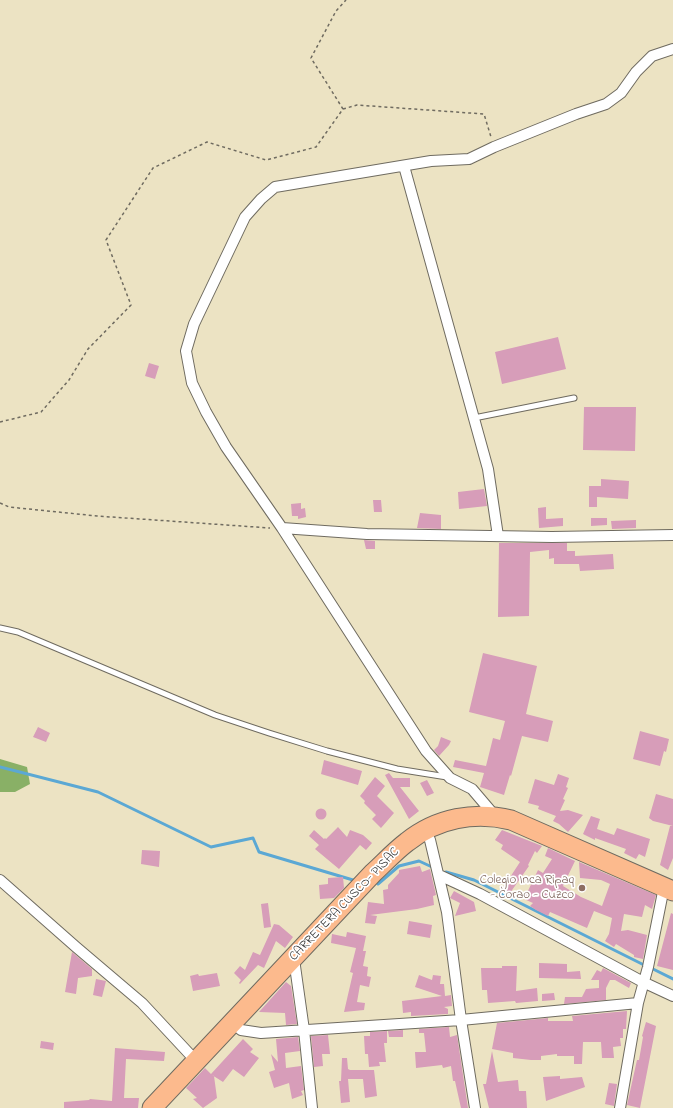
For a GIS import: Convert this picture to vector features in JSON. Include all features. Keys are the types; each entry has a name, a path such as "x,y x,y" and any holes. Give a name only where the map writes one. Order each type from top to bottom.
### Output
{"highway":[{"name":"CARRETERA CUSCO- PISAC","path":"152,1108 232,1022 294,959 373,873 408,841 425,830 439,824 460,817 496,816 511,820 669,889"}],"street":[{"path":"496,816 472,789 450,778 426,751 282,528 226,447 206,412 192,383 186,351 194,324 245,217 261,199 276,187 431,161 470,160 494,147 576,114 606,104 621,93 636,72 652,56 673,49"},
{"path":"404,166 488,469 498,536"},
{"path":"282,528 367,534 498,536 673,535"},
{"path":"425,830 430,840 447,912 461,1020 475,1108"},
{"path":"439,875 480,894 673,996"},
{"path":"0,880 142,1003 196,1061"},
{"path":"620,1108 638,1003 669,889"},
{"path":"294,959 304,1030 312,1108"},
{"path":"232,1022 241,1030 261,1033 461,1020 638,1003"}],"lane":[{"path":"474,418 574,398"},
{"path":"0,628 18,632 215,715 327,751 397,769 450,778"}],"path":[{"path":"343,109 311,58 336,11 346,0"},
{"path":"0,422 41,412 69,380 88,349 131,305 106,240 153,168 207,142 266,160 316,147 343,109 357,105 484,114 494,147"},
{"path":"0,503 9,507 97,516 282,528"}],"green space":[{"path":"0,759 27,767 30,784 15,792 0,792"}],"building":[{"path":"558,337 566,369 502,384 495,352"},
{"path":"149,363 159,366 155,379 145,376"},
{"path":"584,407 636,407 635,451 583,450"},
{"path":"601,479 629,481 628,499 597,497 597,507 589,507 589,486 601,486"},
{"path":"484,489 487,506 459,509 458,492"},
{"path":"373,500 381,500 382,512 374,512"},
{"path":"301,503 301,509 305,508 306,517 298,519 298,516 292,516 291,504"},
{"path":"546,507 546,519 563,518 563,526 539,528 538,508"},
{"path":"420,513 441,515 441,529 417,528"},
{"path":"591,518 607,518 607,525 591,526"},
{"path":"636,520 636,528 612,529 611,521"},
{"path":"364,540 375,541 375,549 366,549"},
{"path":"499,543 567,543 567,551 575,551 575,556 613,554 614,569 580,571 579,564 554,564 554,558 549,559 549,550 530,552 529,616 498,617"},
{"path":"483,653 537,666 526,714 553,721 548,742 522,736 504,795 480,787 484,773 453,767 455,760 486,766 493,738 500,740 505,721 469,712"},
{"path":"38,727 50,733 46,742 33,737"},
{"path":"640,731 669,739 666,752 664,751 660,766 633,759"},
{"path":"441,737 451,741 439,756 434,750 438,746"},
{"path":"324,760 362,771 358,785 321,774"},
{"path":"389,773 393,778 410,778 410,787 400,787 419,811 409,819 385,775"},
{"path":"558,774 569,778 566,787 568,788 563,799 565,800 560,811 568,810 583,815 568,832 553,821 556,816 538,809 539,806 528,803 535,779 554,785"},
{"path":"375,777 385,786 377,796 394,813 381,828 372,819 376,815 364,803 365,801 360,796"},
{"path":"427,780 434,793 427,796 420,783"},
{"path":"656,794 673,799 673,826 653,821 649,818"},
{"path":"319,809 323,809 325,810 325,818 319,819 316,816 316,812"},
{"path":"591,816 600,819 597,829 614,835 617,828 650,839 645,857 639,854 636,859 624,853 626,849 595,838 595,840 583,834"},
{"path":"670,826 673,826 673,858 668,870 660,865"},
{"path":"338,827 347,837 350,830 363,835 372,843 366,850 360,845 339,869 315,849 319,845 309,836 314,830 326,839"},
{"path":"502,830 542,846 537,853 535,851 528,865 529,866 510,893 503,888 520,862 501,849 503,845 495,840"},
{"path":"548,848 575,861 563,886 581,897 602,906 610,884 601,880 580,878 579,862 656,895 652,909 645,905 642,917 624,914 621,931 628,930 647,935 643,959 634,957 634,955 616,944 614,947 605,941 609,934 612,918 594,911 587,928 550,912 548,916 530,906 533,903 524,899 538,870 543,873 552,859 545,856"},
{"path":"142,850 160,851 159,867 141,864"},
{"path":"420,866 422,872 430,869 436,895 433,896 434,905 417,909 370,915 377,916 375,924 365,923 368,902 384,904 383,890 388,889 388,885 399,873 399,870"},
{"path":"343,877 344,888 334,898 320,899 319,885 328,884 328,878"},
{"path":"454,891 474,902 476,911 455,916 460,903 450,898"},
{"path":"268,903 271,927 264,928 261,904"},
{"path":"671,913 673,914 673,970 657,966"},
{"path":"409,921 432,925 430,938 407,934"},
{"path":"274,924 279,925 293,937 285,948 276,941 264,968 258,965 240,984 239,983 241,980 234,973 240,966 245,970 253,952 260,955"},
{"path":"347,932 366,936 363,951 366,951 363,966 368,967 367,976 371,977 369,987 360,985 357,1002 365,1003 364,1010 344,1012 353,973 350,972 356,948 331,943 332,934 346,937"},
{"path":"72,952 92,969 92,976 78,978 76,994 65,992"},
{"path":"539,963 567,964 567,972 580,971 581,979 539,978"},
{"path":"502,966 517,966 516,991 537,988 538,1001 488,1003 487,990 482,990 481,968 502,968"},
{"path":"603,968 631,983 629,988 615,980 610,980 606,988 606,1000 564,1004 565,997 582,997 586,989 599,988 599,980 591,980 597,970 601,972"},
{"path":"217,973 220,986 193,991 190,976"},
{"path":"419,975 432,980 433,975 441,976 440,984 444,984 445,996 451,995 452,1006 444,1007 448,1009 448,1014 411,1016 411,1012 403,1013 402,1001 442,996 415,987"},
{"path":"96,979 106,981 102,997 93,995"},
{"path":"286,982 291,986 297,1024 286,1025 285,1013 259,1012"},
{"path":"554,993 555,1000 542,1001 542,994"},
{"path":"627,1011 626,1029 623,1029 623,1038 620,1038 621,1046 613,1047 614,1058 602,1058 601,1042 583,1042 582,1064 574,1064 574,1056 557,1056 557,1054 541,1056 541,1060 531,1060 513,1058 513,1053 492,1049 497,1023 548,1018 548,1021 573,1021 572,1016"},
{"path":"646,1022 656,1026 640,1108 627,1105 637,1060 639,1060 642,1036"},
{"path":"449,1027 450,1037 457,1035 468,1108 461,1108 455,1081 453,1081 451,1066 443,1068 442,1065 416,1068 415,1052 426,1052 424,1033 419,1033 419,1029"},
{"path":"403,1030 403,1037 389,1037 388,1031"},
{"path":"387,1031 387,1043 384,1043 386,1062 379,1062 380,1066 369,1067 368,1054 365,1054 364,1036 370,1036 370,1032"},
{"path":"328,1035 330,1054 322,1054 323,1066 314,1067 311,1036"},
{"path":"298,1037 300,1051 285,1053 286,1068 301,1066 304,1090 301,1091 303,1095 292,1099 289,1083 274,1088 269,1072 275,1070 271,1054 278,1062 276,1039"},
{"path":"243,1039 253,1049 250,1052 259,1058 244,1077 233,1069 223,1082 214,1076 217,1098 203,1108 193,1099 197,1098 186,1088 205,1068 211,1074"},
{"path":"41,1041 54,1043 53,1050 40,1048"},
{"path":"115,1048 165,1052 164,1061 126,1059 124,1098 139,1098 138,1108 64,1108 64,1102 90,1099 112,1101"},
{"path":"492,1051 498,1082 518,1080 519,1091 526,1091 527,1108 489,1108 483,1084 486,1084"},
{"path":"342,1058 347,1058 348,1069 350,1070 374,1070 377,1096 365,1098 363,1079 348,1079 350,1102 341,1103 339,1081 341,1081"},
{"path":"560,1076 560,1079 582,1077 585,1087 546,1101 543,1077"},
{"path":"609,1083 617,1084 614,1106 605,1104"}],"waterway":[{"path":"0,767 98,792 211,847 253,838 259,852 353,880"},
{"path":"378,884 399,866 419,861 432,867"},
{"path":"446,872 474,880 644,965"},
{"path":"653,969 673,979"}],"place":[{"name":"Colegio Inca Ripaq - Corao - Cuzco","path":"582,888"}]}
